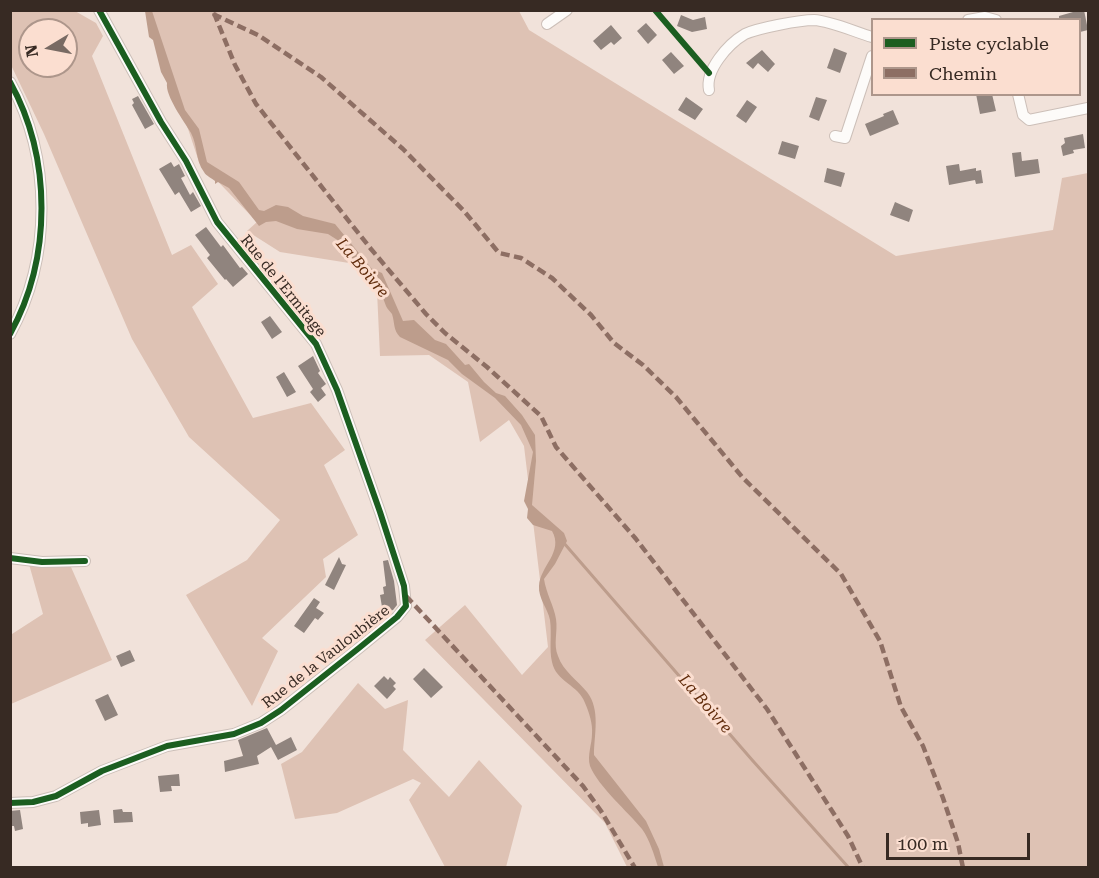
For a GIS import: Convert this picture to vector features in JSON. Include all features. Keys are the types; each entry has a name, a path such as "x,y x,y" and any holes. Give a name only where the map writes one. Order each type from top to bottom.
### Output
{"street":[{"name":"Rue de l’Ermitage","path":"99,10 160,122 186,161 217,222 316,344 338,390 406,596"},
{"path":"547,24 567,10"},
{"path":"709,90 709,74 717,61 737,40 752,32 818,20 871,36"},
{"path":"835,136 845,138 871,62"},
{"path":"10,81 18,96 32,136 40,174 42,214 38,254 28,295 10,334"},
{"path":"1018,96 1023,115 1029,120 1089,108"},
{"path":"10,558 42,562 85,561"},
{"name":"Rue de la Vauloubière","path":"10,803 33,802 56,796 102,771 167,746 234,734 261,723 281,710 397,617 406,606 406,596"}],"shaded area":[{"path":"11,10 75,11 96,23 103,36 92,56 172,255 191,245 218,284 192,307 253,418 311,403 345,450 324,465 358,535 323,559 326,577 262,638 278,651 252,706 186,595 247,560 280,520 189,437 132,339 44,134 11,65"},
{"path":"149,11 519,11 529,30 896,256 1053,230 1062,178 1088,173 1088,867 627,867 605,823 425,640 465,605 522,675 548,647 524,446 509,420 480,442 468,382 429,355 380,356 377,291 349,263 280,252 247,231 257,222 199,162"},
{"path":"27,557 67,558 112,660 11,704 12,634 43,614"},
{"path":"358,683 385,709 408,700 403,750 449,797 479,760 522,806 506,867 445,867 409,800 421,783 413,779 337,813 295,819 281,764 302,752"}],"water":[{"path":"145,11 152,11 185,110 199,129 207,162 239,182 259,210 264,211 276,205 288,207 303,216 335,224 372,269 382,273 403,321 414,320 435,340 446,344 465,365 469,364 496,393 505,396 522,415 535,435 536,461 532,505 564,533 567,541 544,579 556,619 557,651 563,666 587,692 594,707 594,755 646,821 659,849 664,867 658,867 650,843 642,829 594,774 589,762 592,730 588,710 578,692 554,669 550,620 540,595 539,586 553,552 555,539 552,531 533,525 527,518 528,509 524,501 533,452 521,425 495,398 462,374 448,360 400,337 395,329 392,314 386,307 381,294 373,285 365,282 339,241 328,234 297,229 276,221 266,222 259,226 229,188 218,182 215,184 215,181 205,173 199,163 191,133 169,95 153,40 149,37"}],"building":[{"path":"1084,10 1088,30 1081,32 1081,18 1059,18 1059,16"},
{"path":"681,15 693,20 705,17 707,29 692,32 677,26"},
{"path":"646,23 657,35 648,44 637,31"},
{"path":"611,25 622,38 614,45 611,42 601,50 593,41"},
{"path":"834,48 847,53 840,73 827,68"},
{"path":"762,50 775,64 768,72 758,63 753,69 746,63"},
{"path":"671,52 684,66 674,74 662,60"},
{"path":"138,96 154,124 145,129 132,105 134,103 132,99"},
{"path":"976,96 992,96 996,111 980,114"},
{"path":"686,97 703,109 695,120 678,110"},
{"path":"816,97 827,100 819,121 809,117"},
{"path":"747,100 757,107 746,123 736,116"},
{"path":"893,110 899,124 870,136 865,124"},
{"path":"1083,134 1085,148 1073,150 1074,153 1063,156 1061,146 1065,143 1064,138"},
{"path":"782,141 799,146 795,159 778,154"},
{"path":"1021,152 1022,161 1038,159 1040,173 1015,177 1012,153"},
{"path":"171,162 174,167 179,164 185,176 181,178 190,195 193,192 201,206 191,212 179,192 175,195 159,169"},
{"path":"959,164 960,171 976,168 976,171 981,170 983,183 976,184 975,180 949,185 946,166"},
{"path":"827,168 845,173 841,187 824,182"},
{"path":"895,202 913,210 909,222 890,215"},
{"path":"206,227 221,247 223,245 240,268 242,267 248,274 233,287 207,258 210,255 195,235"},
{"path":"270,316 282,332 272,339 261,322"},
{"path":"313,356 320,371 318,373 326,384 321,388 326,395 318,402 310,392 313,389 298,366"},
{"path":"284,372 296,392 287,397 276,377"},
{"path":"339,557 342,564 346,565 334,590 325,585"},
{"path":"388,560 397,605 393,610 383,613 380,595 384,594 383,587 386,586 383,561"},
{"path":"314,598 320,602 316,608 324,613 318,620 315,618 304,633 294,626"},
{"path":"130,650 135,661 121,667 116,656"},
{"path":"424,668 443,687 431,698 413,679"},
{"path":"384,676 388,680 390,677 396,683 393,686 396,689 387,699 374,686"},
{"path":"108,694 118,715 105,721 95,700"},
{"path":"267,728 276,745 291,737 297,750 278,760 271,747 257,756 259,764 225,772 224,761 243,756 238,740"},
{"path":"179,774 180,786 171,786 172,791 160,792 158,776"},
{"path":"122,809 123,812 132,812 133,822 114,823 113,810"},
{"path":"20,810 23,829 15,831 14,826 10,826 10,811"},
{"path":"99,810 101,825 88,827 88,823 81,824 80,812"}],"waterway":[{"name":"La Boivre","path":"563,542 849,868"}],"marked path":[{"path":"214,13 235,65 256,104 371,249 426,314 541,416 556,447 636,539 767,709 848,836 863,868"},
{"path":"213,14 258,35 321,77 403,149 464,211 499,253 521,258 552,278 591,315 614,343 643,365 676,397 743,478 841,574 880,641 901,707 923,746 943,798 958,843 963,868"},
{"path":"406,596 583,786 601,811 635,868"}],"cycle path":[{"path":"10,803 33,802 56,796 102,771 167,746 234,734 261,723 281,710 359,648 397,617 406,606 404,586 380,512 337,390 316,344 217,222 186,161 161,122 99,10"},
{"path":"655,10 709,73"},
{"path":"10,82 24,112 34,143 40,175 42,208 40,241 34,273 24,304 10,334"},
{"path":"10,558 42,562 85,561"}]}
